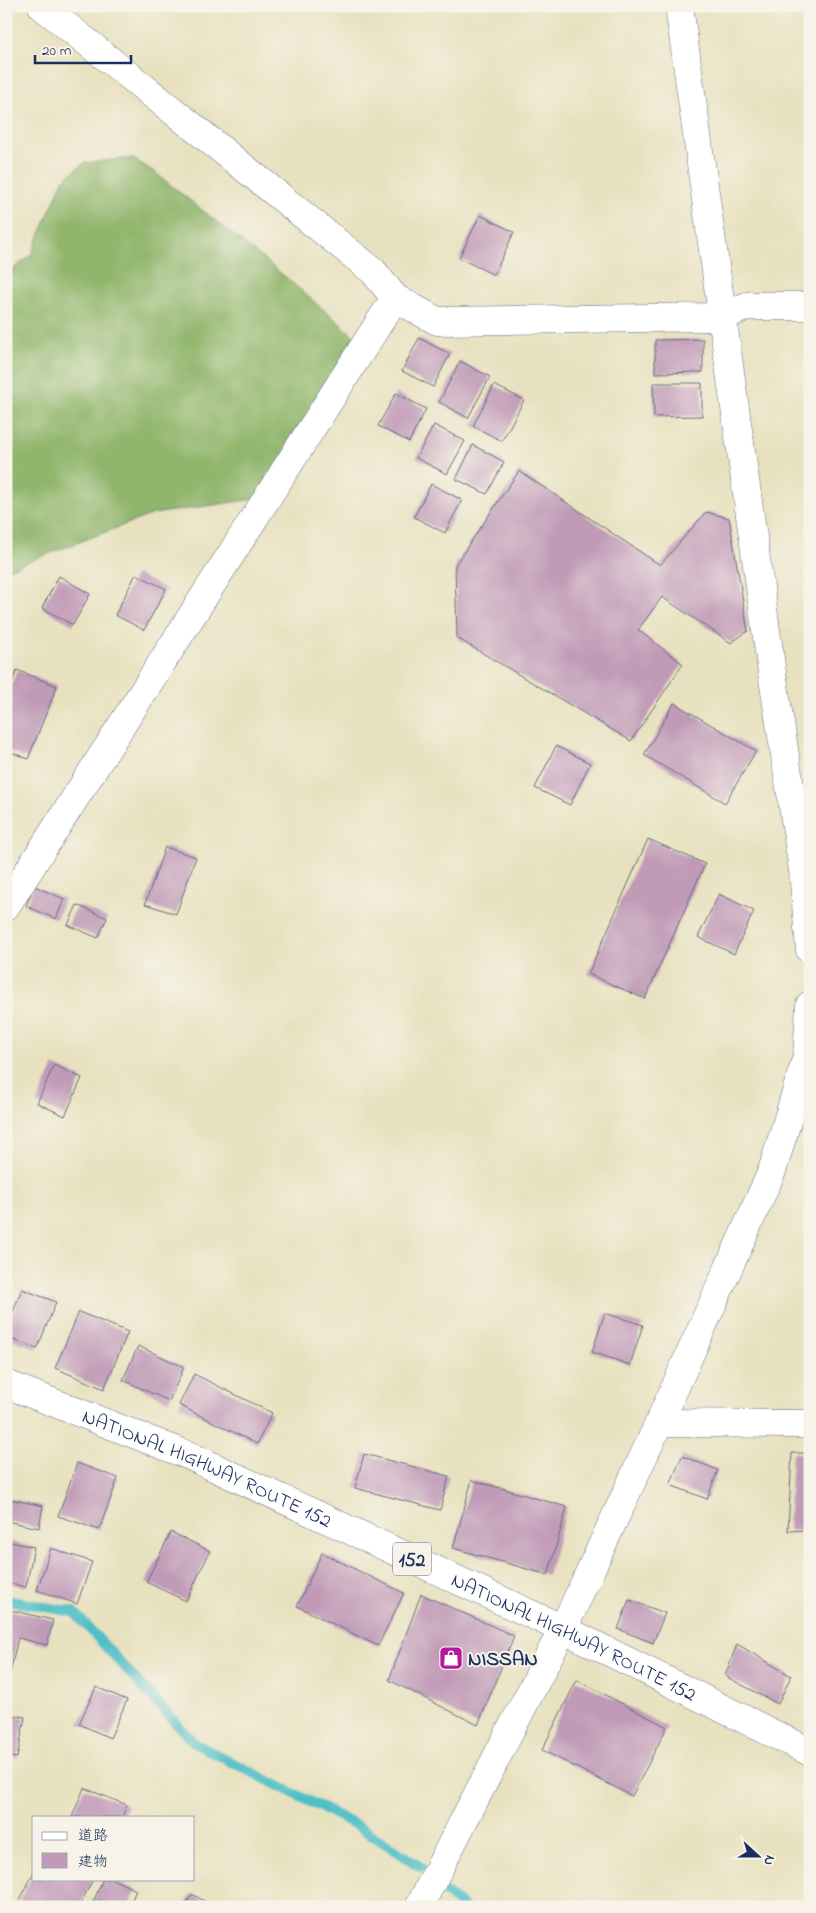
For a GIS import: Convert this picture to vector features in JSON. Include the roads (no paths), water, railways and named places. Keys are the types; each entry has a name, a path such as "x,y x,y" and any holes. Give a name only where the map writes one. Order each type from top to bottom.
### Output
{"main road":[{"path":"42,6 373,271 396,298 437,320 722,317 746,306 810,306"},
{"path":"679,6 708,225 771,666 806,870 810,950"},
{"path":"6,906 396,298"},
{"path":"419,1907 563,1629 659,1423 772,1171 807,1056 810,1005"},
{"name":"NATIONAL HIGHWAY ROUTE 152","path":"6,1384 190,1456 563,1629 810,1752"},
{"path":"659,1423 810,1424"}],"waterway":[{"path":"6,1600 74,1612 194,1743 358,1826 421,1867"},
{"path":"446,1893 464,1907"}],"place":[{"name":"NISSAN","path":"451,1658"}]}
